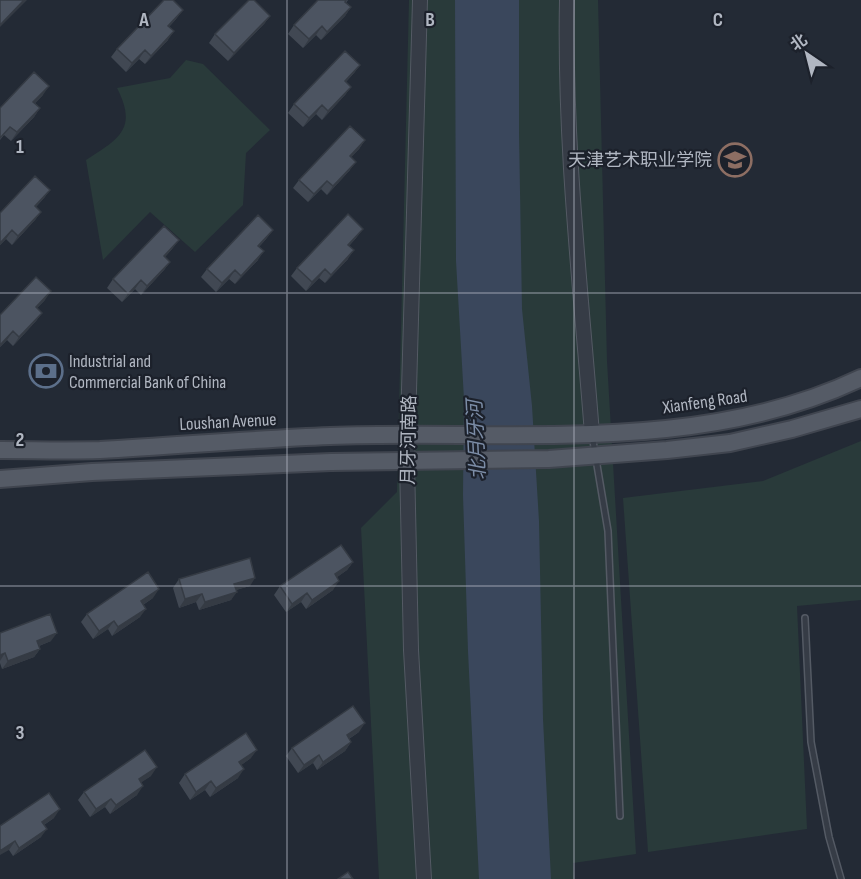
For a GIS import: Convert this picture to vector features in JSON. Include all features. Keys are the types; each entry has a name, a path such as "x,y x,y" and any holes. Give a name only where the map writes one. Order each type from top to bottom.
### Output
{"main road":[{"name":"Xianfeng Road","path":"458,433 592,434 726,421 787,407 861,378"},
{"path":"0,479 92,472 596,456 730,443 792,429 861,409"},
{"name":"Loushan Avenue","path":"0,450 97,450 330,436 458,433"}],"street":[{"name":"月牙河南路","path":"420,0 407,461 411,650 424,879"},
{"path":"567,0 574,230 592,434"}],"lane":[{"path":"592,434 608,531 620,816"},
{"path":"805,618 811,742 829,837 841,879"}],"shaded area":[{"path":"409,0 598,0 607,361 636,854 573,863 574,879 379,879 361,528 397,492"},
{"path":"186,60 203,64 270,130 246,153 243,205 195,252 150,212 103,260 86,160 108,146 122,132 126,114 117,88 170,78"},
{"path":"861,441 861,600 797,606 807,829 648,852 623,498 763,481"}],"water":[{"name":"北月牙河","path":"455,0 519,0 522,309 532,406 539,521 543,719 551,879 479,879 463,495 464,399 456,261"}],"building":[{"path":"0,0 24,0 0,25"},
{"path":"164,0 173,0 183,10 168,26 174,31 151,56 145,50 132,63 117,49"},
{"path":"249,0 254,0 270,16 234,53 215,34"},
{"path":"318,0 346,0 345,2 351,7 327,32 322,26 309,39 294,25"},
{"path":"345,51 360,65 345,81 351,87 328,111 322,105 309,118 294,104"},
{"path":"34,72 49,86 33,102 40,108 17,132 10,127 0,138 0,108"},
{"path":"350,126 365,140 350,156 356,162 333,186 327,181 314,194 299,180"},
{"path":"35,176 50,190 35,206 41,212 18,236 12,230 0,243 0,213"},
{"path":"348,214 363,229 348,245 354,250 331,275 325,269 312,282 297,268"},
{"path":"258,215 273,230 258,246 264,251 241,276 235,270 222,283 207,269"},
{"path":"164,226 179,240 164,256 170,262 147,286 141,280 128,294 113,279"},
{"path":"36,277 51,291 36,307 42,313 19,337 13,331 0,345 0,315"},
{"path":"341,545 353,562 335,574 339,581 312,600 307,593 292,604 280,586"},
{"path":"250,558 255,578 234,584 237,592 205,602 202,594 185,599 179,579"},
{"path":"148,572 159,589 141,601 146,609 118,627 114,621 99,631 87,614"},
{"path":"50,614 57,633 37,641 40,649 8,661 5,653 0,655 0,633"},
{"path":"353,706 365,723 347,735 351,742 323,762 319,755 304,765 292,748"},
{"path":"246,733 257,750 239,762 244,769 216,788 211,781 196,792 185,774"},
{"path":"145,750 157,767 139,779 143,786 116,805 111,799 96,809 84,792"},
{"path":"49,793 60,809 42,822 47,829 19,848 15,841 0,851 0,826"},
{"path":"348,872 353,879 338,879"}],"place":[{"name":"天津艺术职业学院","path":"735,160"},
{"name":"Industrial and Commercial Bank of China","path":"46,371"}]}
